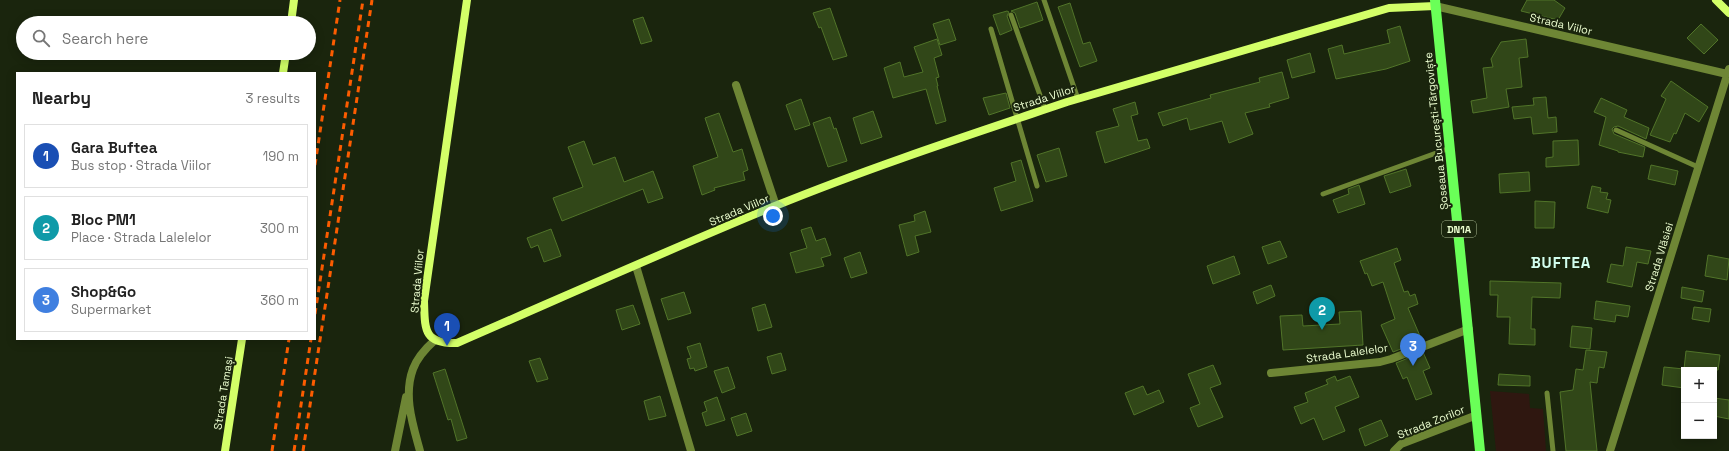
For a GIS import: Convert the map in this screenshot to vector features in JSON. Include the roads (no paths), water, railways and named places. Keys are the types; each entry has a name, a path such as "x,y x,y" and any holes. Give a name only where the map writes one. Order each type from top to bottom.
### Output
{"main road":[{"path":"291,16 294,0"},
{"name":"Strada Viilor","path":"466,0 424,301 427,333 434,340 443,343 457,343 776,206 934,147 1018,118 1389,8 1435,3"},
{"name":"Strada Viilor","path":"1389,8 1400,0"},
{"path":"1716,0 1729,13"},
{"name":"Șoseaua București-Târgoviște","path":"1435,3 1469,329 1480,451"},
{"path":"283,72 285,60"},
{"name":"Strada Tamași","path":"225,451 242,340"}],"street":[{"name":"Strada Viilor","path":"1435,3 1728,72"},
{"name":"Strada Vlăsiei","path":"1610,451 1728,72"},
{"path":"736,85 776,206"},
{"path":"636,266 692,451"},
{"name":"Strada Lalelelor","path":"1271,374 1380,362 1469,329"},
{"path":"395,451 413,369 423,352 434,340"},
{"path":"408,388 412,420 420,451"},
{"name":"Strada Zorilor","path":"1394,451 1401,444 1477,415"}],"lane":[{"path":"1044,0 1078,99"},
{"path":"1011,15 1045,110"},
{"path":"991,29 1037,186"},
{"path":"1616,130 1698,167"},
{"path":"1323,194 1450,148"},
{"path":"1547,393 1553,451"}],"railway":[{"path":"316,158 340,0"},
{"path":"316,307 363,0"},
{"path":"303,451 372,0"},
{"path":"272,451 289,340"},
{"path":"294,451 311,340"}],"place":[{"name":"Bloc PM1","path":"1322,330"},
{"name":"Gara Buftea","path":"447,346"},
{"name":"Shop&Go","path":"1413,366"}],"district":[{"name":"BUFTEA","path":"1561,262"}]}
